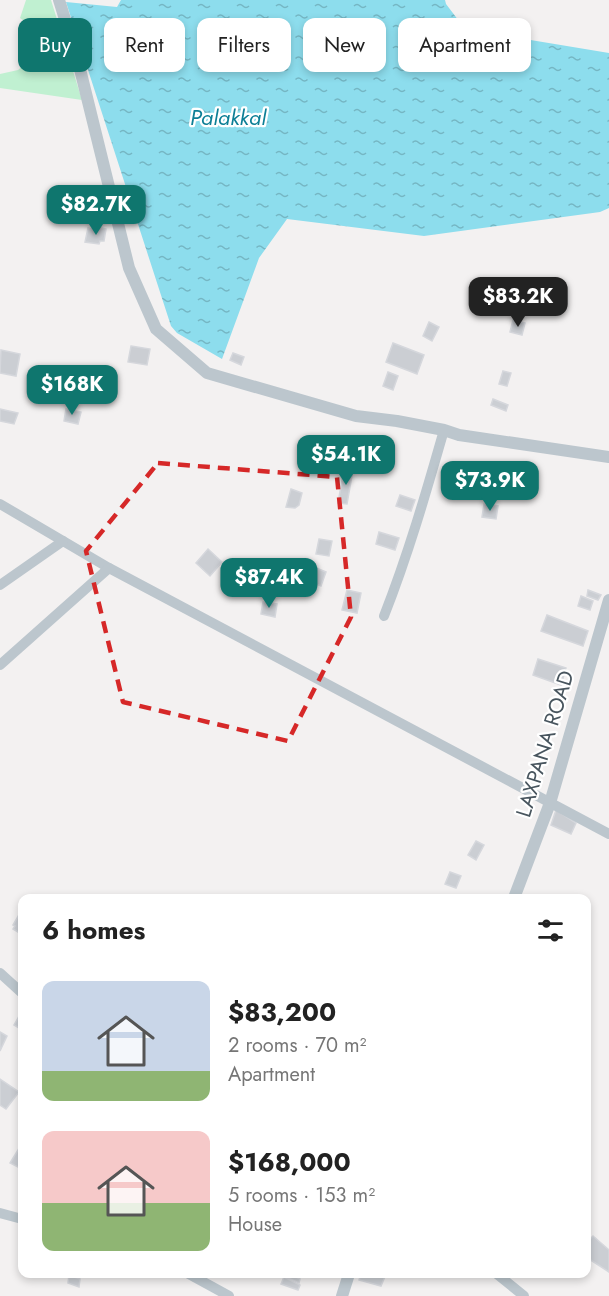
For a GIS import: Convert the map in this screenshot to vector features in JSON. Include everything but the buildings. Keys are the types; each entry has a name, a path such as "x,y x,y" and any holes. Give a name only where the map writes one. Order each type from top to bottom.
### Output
{"street":[{"path":"60,0 78,62 129,268 156,329 207,373 356,416 397,421 459,435 609,457"},
{"path":"384,616 412,540 444,430"},
{"path":"0,504 109,568 609,834"},
{"path":"0,585 63,541"},
{"path":"0,665 109,568"},
{"name":"LAXPANA ROAD","path":"516,894 550,803 609,600"},
{"path":"0,974 18,990"},
{"path":"0,1213 18,1218"},
{"path":"196,1278 230,1296"},
{"path":"342,1296 348,1278"},
{"path":"502,1278 524,1296"}],"highlighted area":[{"path":"158,463 337,477 351,617 288,741 123,702 86,551"}],"green space":[{"path":"26,0 51,0 57,18 20,18"},
{"path":"18,70 18,72 73,72 82,100 0,88 0,74"}],"water":[{"name":"Palakkal","path":"121,0 445,0 457,18 398,18 398,72 531,72 531,40 609,53 609,208 600,212 424,236 287,219 259,258 222,359 177,333 171,326 89,72 92,72 92,18 71,18 66,2 117,7"}]}
